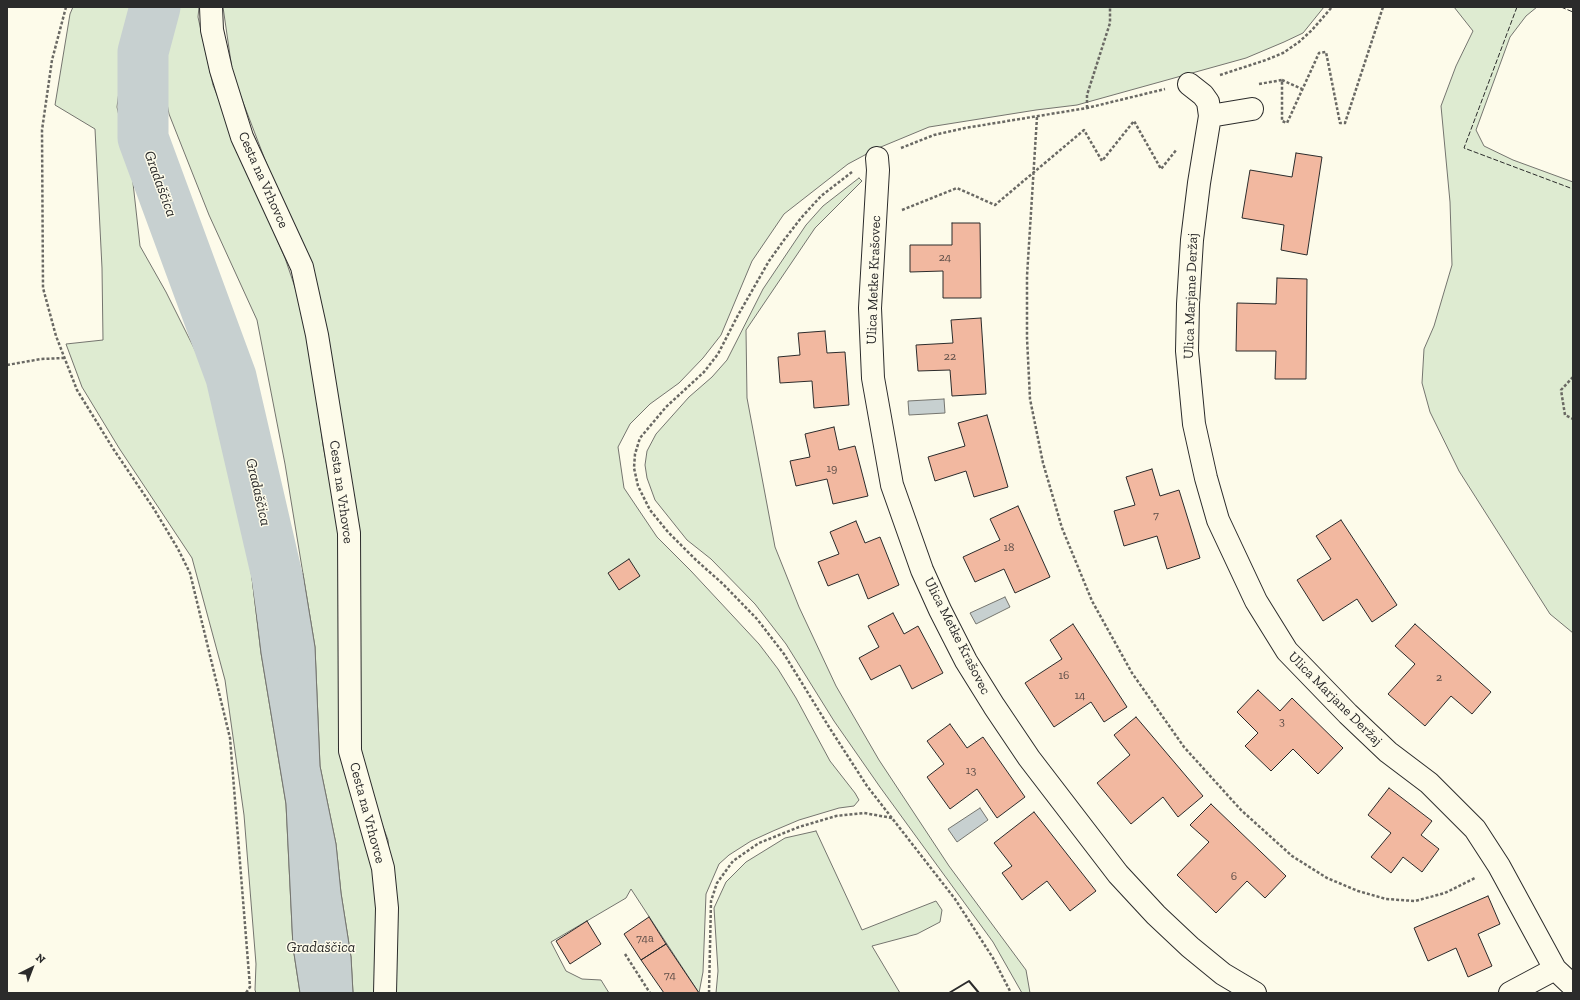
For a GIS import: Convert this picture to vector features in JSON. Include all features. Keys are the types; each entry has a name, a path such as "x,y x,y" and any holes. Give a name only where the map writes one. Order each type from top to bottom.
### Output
{"street":[{"name":"Cesta na Vrhovce","path":"211,7 212,30 221,70 237,122 242,137 302,267 317,335 349,533 350,751 383,868 387,908 385,993"},
{"name":"Ulica Marjane Deržaj","path":"1190,84 1203,95 1208,102 1210,116 1199,183 1192,240 1187,351 1194,424 1206,478 1218,520 1256,601 1287,651 1348,714 1388,752 1429,783 1475,829 1499,866 1555,968 1573,986"},
{"path":"1210,116 1252,109"},
{"name":"Ulica Metke Krašovec","path":"877,158 876,220 870,308 873,378 892,485 922,570 940,610 966,661 1029,758 1118,874 1156,915 1190,947 1223,974 1255,993"},
{"path":"1510,993 1555,968"}],"path":[{"path":"66,7 52,60 42,130 43,288 56,336 76,390 154,509 178,549 190,573 230,738 250,986 246,993"},
{"path":"1087,108 1087,95 1110,23 1110,7"},
{"path":"1011,993 993,958 955,899 868,786 829,727 784,654 757,619 723,584 668,532 650,510 638,486 634,468 635,454 640,438 666,407 704,372 718,354 769,261 801,218 821,196 862,165 934,135 965,128 1087,108 1190,84 1266,60 1283,53 1299,42 1312,30 1332,7"},
{"path":"1282,80 1282,121 1287,122 1319,53 1326,52 1340,123 1345,123 1383,7"},
{"path":"1253,86 1282,80 1302,89"},
{"path":"1037,117 1027,276 1027,338 1030,399 1043,463 1062,528 1092,601 1132,673 1184,747 1241,810 1292,856 1327,878 1358,891 1386,899 1415,901 1445,893 1499,866"},
{"path":"876,220 957,188 995,205 1084,130 1102,161 1134,121 1161,169 1179,147"},
{"path":"7,365 41,359 64,358"},
{"path":"1573,376 1561,390 1565,415 1573,419"},
{"path":"709,993 711,901 717,883 733,861 759,843 799,827 836,816 864,813 892,818"},
{"path":"625,954 650,993"}],"green space":[{"path":"73,7 130,7 117,107 132,174 140,246 166,292 209,378 235,464 252,578 261,653 286,804 293,947 300,993 256,993 255,990 256,964 244,815 225,680 192,558 119,448 82,387 66,344 103,340 102,268 95,129 55,105 70,14"},
{"path":"173,7 199,7 198,17 213,85 285,258 301,305 313,369 323,445 339,531 344,632 339,748 377,876 377,993 353,993 351,957 341,893 336,844 320,766 315,647 285,464 257,320 209,215 169,114 161,73 166,33"},
{"path":"223,7 1324,7 1303,33 1246,58 1077,105 929,127 876,149 848,164 784,214 752,261 721,335 703,358 679,383 650,404 630,424 618,447 624,488 657,537 759,644 778,669 796,698 830,761 859,800 854,806 839,808 799,820 751,841 729,855 719,864 706,894 703,972 699,993 631,889 626,898 551,942 566,971 582,979 601,980 609,993 392,993 395,907 388,840 373,800 358,745 357,531 272,178 233,76"},
{"path":"1454,7 1537,7 1526,16 1510,37 1476,130 1484,146 1513,160 1573,182 1573,633 1550,614 1459,471 1430,412 1422,383 1424,349 1434,326 1452,265 1450,202 1441,106 1456,66 1473,31"},
{"path":"859,178 862,181 815,228 746,330 747,398 775,547 799,607 836,686 879,760 949,866 1026,970 1030,993 1022,993 993,942 880,787 834,721 786,644 755,604 711,559 687,540 655,500 647,478 645,465 647,451 656,434 689,397 712,377 727,360 763,289 806,225 823,206"},
{"path":"816,831 862,930 936,901 942,910 940,922 917,934 872,946 900,993 716,993 718,971 714,908 726,882 746,862 785,838"}],"water":[{"path":"944,399 945,413 909,415 908,401"},
{"name":"Gradaščica","path":"303,574 315,647 320,766 336,844 341,893 351,957 353,993 300,993 293,947 286,804 261,653 252,578"},
{"path":"1005,597 1010,607 976,624 970,613"},
{"path":"980,808 988,820 957,842 948,829"}],"building":[{"path":"1296,153 1322,157 1307,255 1281,250 1284,225 1242,218 1250,170 1292,177"},
{"path":"952,223 980,223 981,298 943,298 943,271 910,272 910,245 952,245"},
{"path":"1277,278 1307,279 1306,379 1275,379 1276,351 1236,351 1237,303 1276,304"},
{"path":"981,318 986,394 952,396 950,370 918,371 916,345 953,343 951,320"},
{"path":"825,331 827,353 845,352 849,405 814,408 812,381 780,383 778,357 800,355 798,333"},
{"path":"987,415 1008,487 974,497 966,471 935,481 928,457 965,446 958,423"},
{"path":"834,427 839,450 855,446 868,496 833,504 827,479 796,486 790,461 810,457 805,434"},
{"path":"1152,469 1160,496 1179,490 1200,558 1167,569 1157,536 1124,546 1114,511 1135,505 1126,477"},
{"path":"1018,506 1050,577 1015,593 1004,569 975,582 963,557 1000,540 990,519"},
{"path":"1341,520 1397,605 1372,622 1357,599 1323,621 1297,580 1331,559 1316,536"},
{"path":"856,521 865,543 880,537 899,585 868,599 858,574 828,586 818,562 839,554 830,532"},
{"path":"629,559 640,576 619,590 608,573"},
{"path":"893,613 904,634 918,626 943,673 912,689 900,665 871,680 859,658 879,647 868,626"},
{"path":"1073,624 1127,707 1104,722 1091,702 1054,727 1025,683 1062,659 1050,640"},
{"path":"1415,624 1491,692 1472,714 1451,696 1425,726 1388,694 1415,664 1395,646"},
{"path":"1258,690 1280,711 1292,698 1343,748 1318,774 1293,749 1271,771 1245,746 1258,733 1237,712"},
{"path":"1136,717 1203,796 1178,817 1163,797 1131,824 1097,783 1130,755 1114,735"},
{"path":"950,724 967,748 983,737 1025,797 997,818 977,789 950,809 927,777 944,764 927,741"},
{"path":"1389,788 1432,821 1421,835 1439,849 1422,872 1403,857 1391,873 1371,857 1391,833 1368,815"},
{"path":"1211,804 1286,876 1265,898 1247,881 1216,913 1177,875 1209,842 1190,825"},
{"path":"1034,812 1096,891 1070,911 1047,881 1022,900 1002,873 1012,866 994,843"},
{"path":"1488,896 1500,924 1478,934 1492,966 1468,977 1456,948 1428,961 1414,928"},
{"path":"649,917 666,944 641,960 624,934"},
{"path":"587,921 601,944 570,964 556,941"},
{"path":"666,944 699,993 664,993 641,960"}],"waterway":[{"name":"Gradaščica","path":"155,7 143,52 143,138 231,377 277,576 287,645"}],"fence":[{"path":"1517,7 1464,148 1573,189"},
{"path":"1561,7 1573,12"}],"wall":[{"path":"949,993 969,981 979,993"}]}
